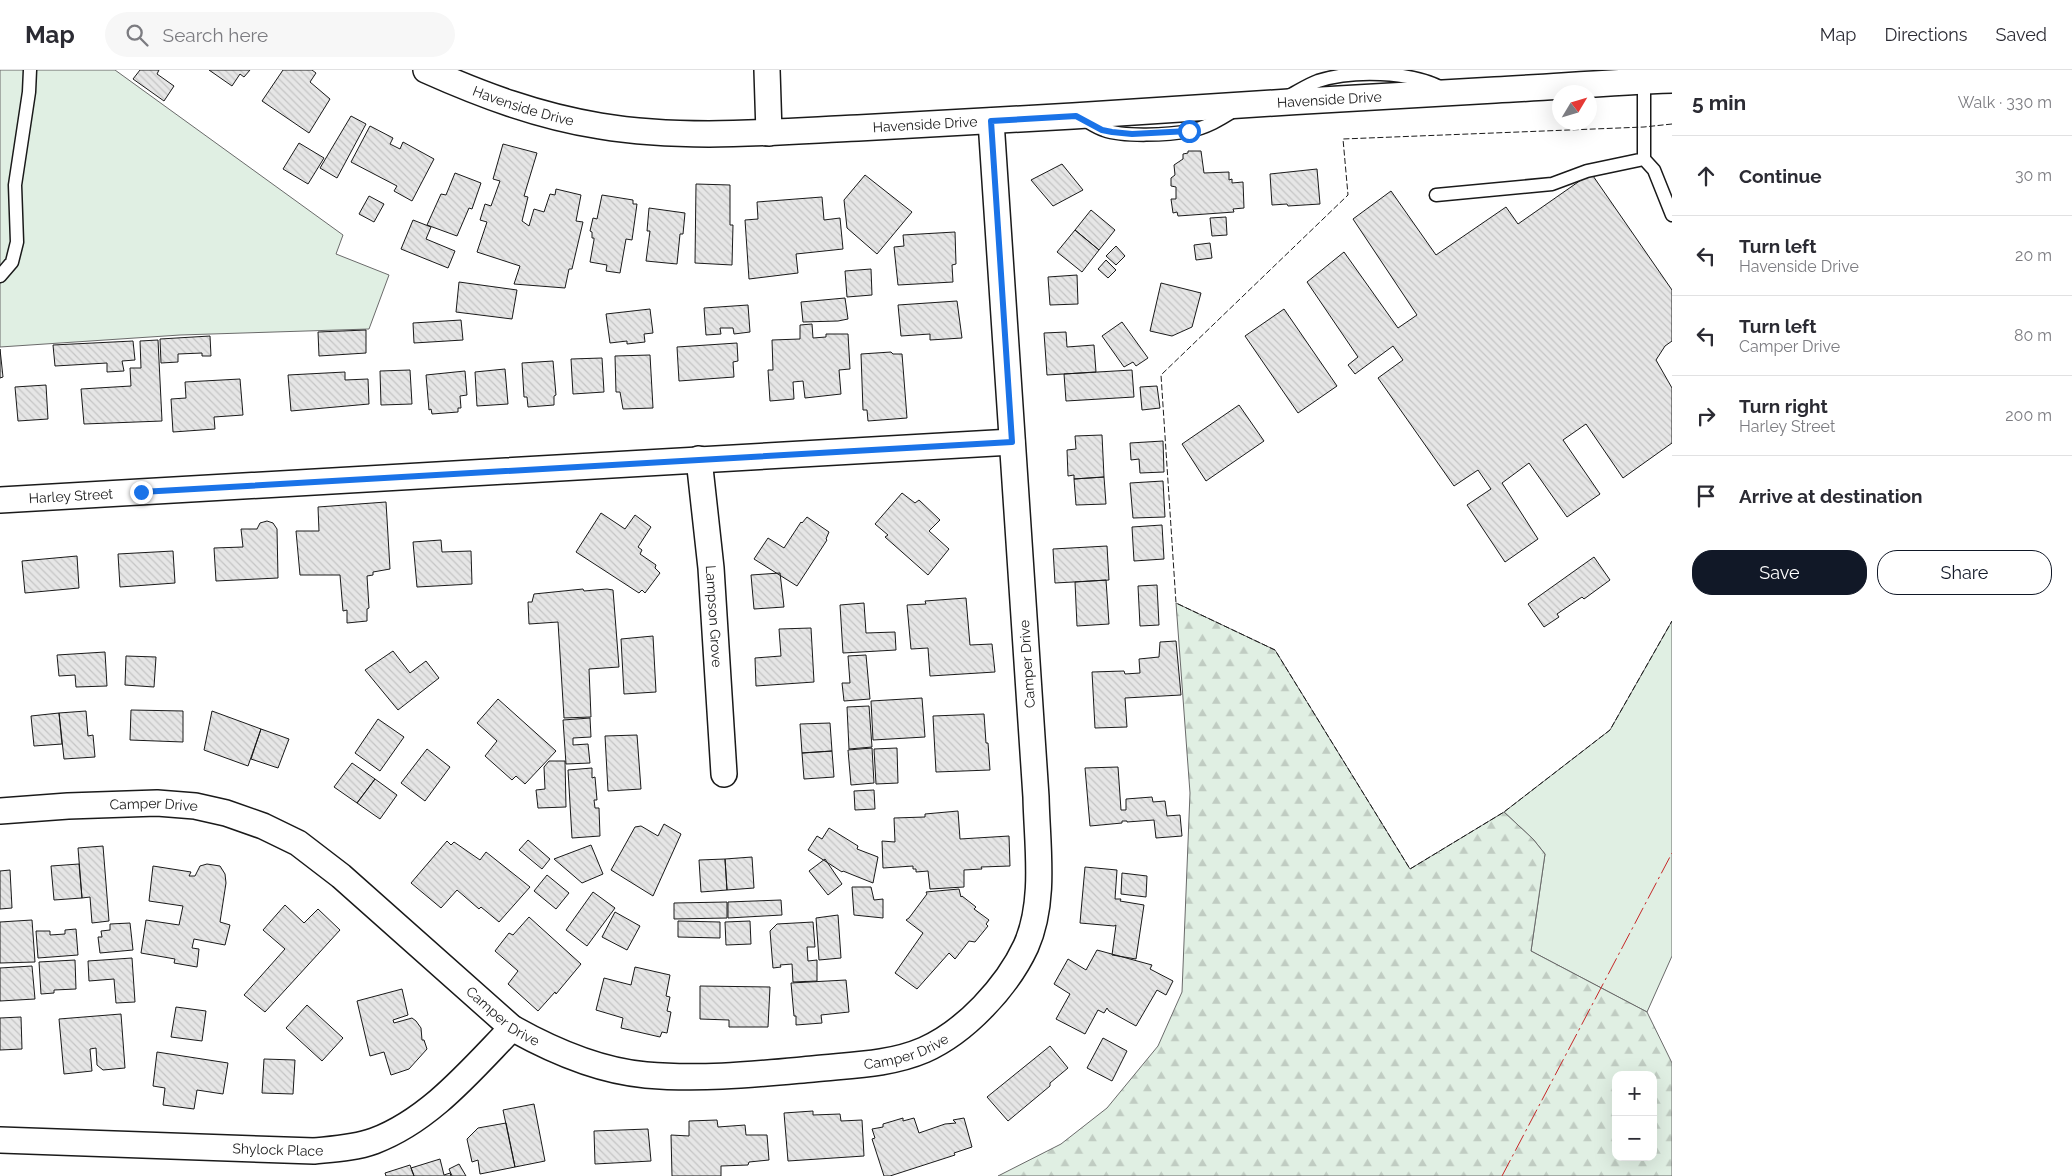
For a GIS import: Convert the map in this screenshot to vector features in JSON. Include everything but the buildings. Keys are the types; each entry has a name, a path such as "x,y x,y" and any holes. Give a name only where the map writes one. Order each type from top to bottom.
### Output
{"street":[{"name":"Havenside Drive","path":"426,70 497,100 540,114 600,126 668,134 769,133 1450,92 1499,80 1584,83 1672,80"},
{"path":"767,70 769,133"},
{"name":"Camper Drive","path":"0,811 68,806 157,803 195,806 226,813 263,826 298,843 341,876 512,1028 543,1046 592,1064 625,1072 646,1075 702,1077 879,1063 917,1052 949,1036 996,992 1014,968 1026,946 1031,931 1039,886 1036,797 991,121"},
{"name":"Harley Street","path":"0,500 699,458 1012,442"},
{"name":"Lampson Grove","path":"699,458 712,578 724,774"},
{"name":"Shylock Place","path":"0,1140 314,1151 346,1148 373,1141 396,1131 442,1099 512,1028"}],"lane":[{"path":"0,276 12,262 17,242 15,186 29,92 30,70"},
{"path":"1644,81 1644,159 1654,170 1672,215"},
{"path":"1436,195 1552,184 1587,171 1644,159"}],"green space":[{"path":"0,70 115,70 343,235 336,254 389,275 369,329 180,335 0,347"},
{"path":"1176,603 1275,650 1410,869 1504,812 1533,839 1545,854 1531,951 1647,1012 1672,1063 1672,1176 998,1176 1061,1144 1107,1108 1158,1046 1182,992 1190,793"},
{"path":"1672,621 1672,956 1647,1012 1531,951 1545,854 1533,839 1504,812 1610,730"}],"fence":[{"path":"1672,124 1644,127 1343,139 1348,195 1161,375 1176,603 1275,650 1410,869 1504,812 1610,730 1672,621"}],"power":[{"path":"1502,1176 1672,853"}],"route":[{"path":"141,492 699,458 1012,442 991,121 1076,116 1102,130 1112,132 1132,134 1189,131"}]}
